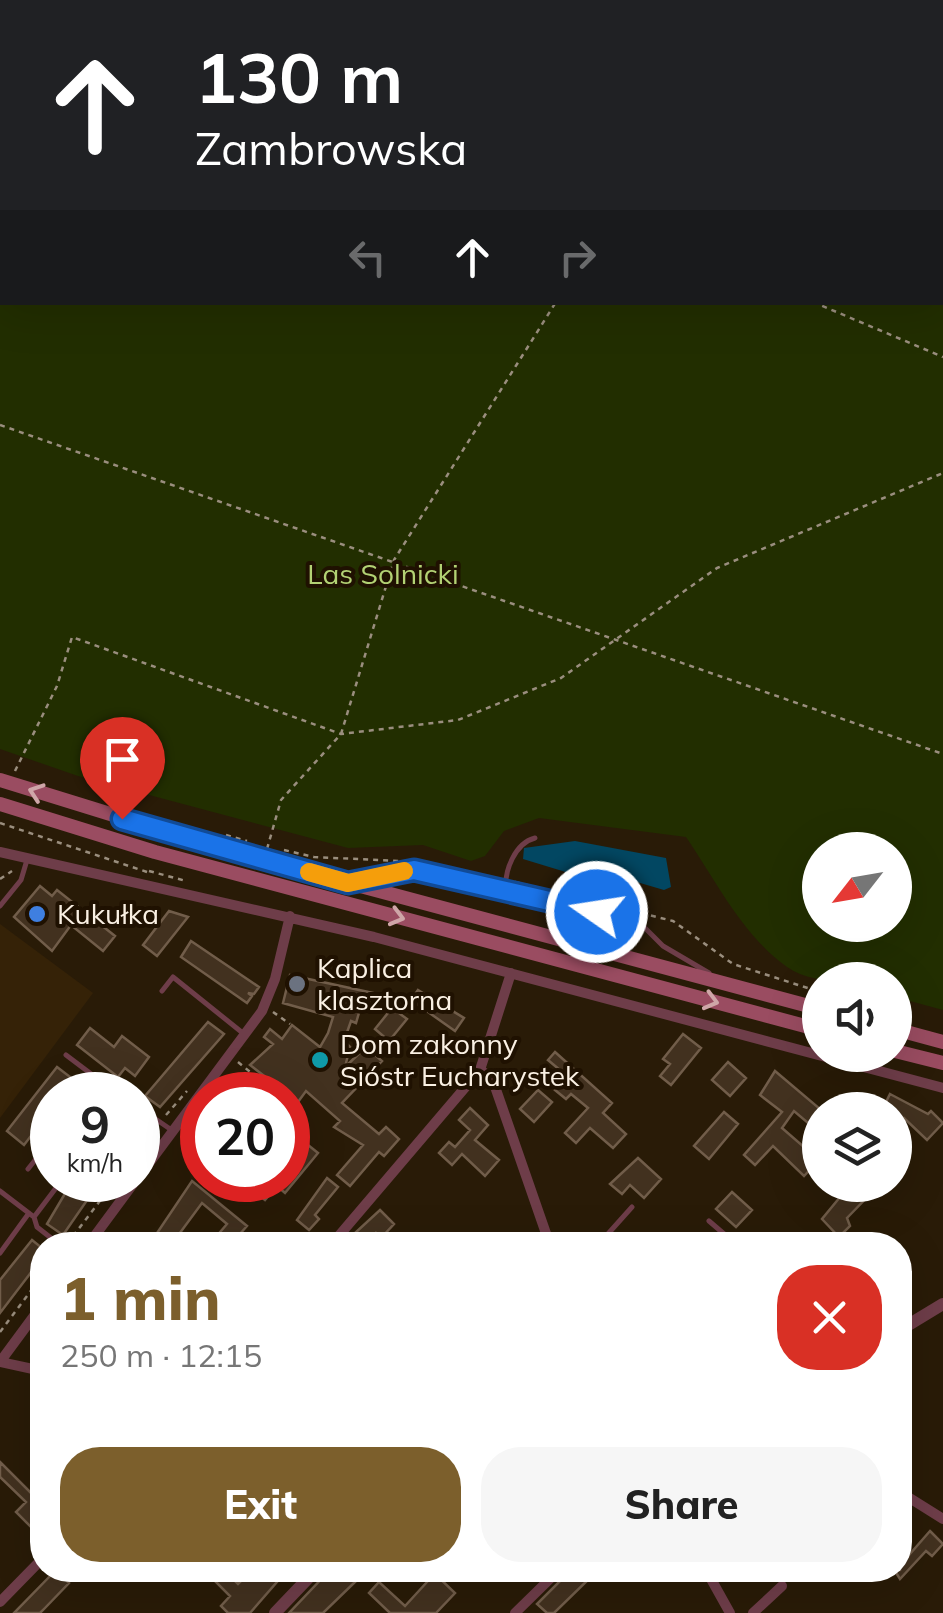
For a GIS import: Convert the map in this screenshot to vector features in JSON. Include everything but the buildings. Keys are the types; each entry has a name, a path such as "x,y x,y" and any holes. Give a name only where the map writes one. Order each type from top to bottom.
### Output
{"main road":[{"path":"0,780 264,860 802,1003"},
{"path":"0,804 170,856 802,1025"},
{"path":"912,1034 943,1042"},
{"path":"912,1055 943,1064"}],"street":[{"path":"0,852 290,916 943,1088"},
{"path":"160,1147 262,1010 275,979 290,916"},
{"path":"342,1232 480,1070 510,973"},
{"path":"480,1070 492,1078 545,1232"},
{"path":"98,1232 120,1202"},
{"path":"912,1323 943,1304"},
{"path":"30,1321 0,1362 30,1368"},
{"path":"912,1500 943,1519"},
{"path":"0,1602 30,1571"},
{"path":"275,1613 305,1582"},
{"path":"515,1613 547,1582"},
{"path":"713,1582 730,1613"},
{"path":"753,1613 782,1586"}],"lane":[{"path":"506,890 504,883 516,850 536,838"},
{"path":"0,906 21,880 27,860"},
{"path":"348,883 414,870 643,926 680,958 730,984"},
{"path":"162,991 173,976 244,1034"},
{"path":"66,1055 86,1072"},
{"path":"160,1121 172,1131"},
{"path":"0,1191 31,1215 44,1232"},
{"path":"0,1254 43,1202"},
{"path":"610,1232 632,1207"},
{"path":"710,1221 722,1232"}],"path":[{"path":"264,860 281,800 341,734 394,560 554,305"},
{"path":"821,305 943,357"},
{"path":"0,425 943,754"},
{"path":"16,770 57,686 72,638 341,734 458,720 561,678 717,568 943,473"},
{"path":"0,822 186,882"},
{"path":"104,866 106,854"},
{"path":"149,871 154,884"},
{"path":"272,1011 290,1024"},
{"path":"237,1061 250,1072"},
{"path":"160,1121 180,1098"},
{"path":"74,1232 98,1202"},
{"path":"0,1332 30,1292"}],"shaded area":[{"path":"0,924 93,993 34,1072 30,1072 30,1078 0,1118"}],"green space":[{"name":"Las Solnicki","path":"0,305 943,305 943,1010 912,1002 912,962 802,962 802,974 787,967 744,924 686,837 539,818 504,831 485,856 471,861 423,845 348,848 78,776 0,749"}],"water":[{"path":"575,841 666,858 671,887 664,890 623,878 582,877 523,859 524,848"}],"slow traffic":[{"path":"309,872 348,883 386,878 404,871"}],"place":[{"name":"Kukułka","path":"37,914"},
{"name":"Kaplica klasztorna","path":"297,984"},
{"name":"Dom zakonny Sióstr Eucharystek","path":"320,1060"}],"route":[{"path":"122,819 348,883 414,870 597,912"}]}
